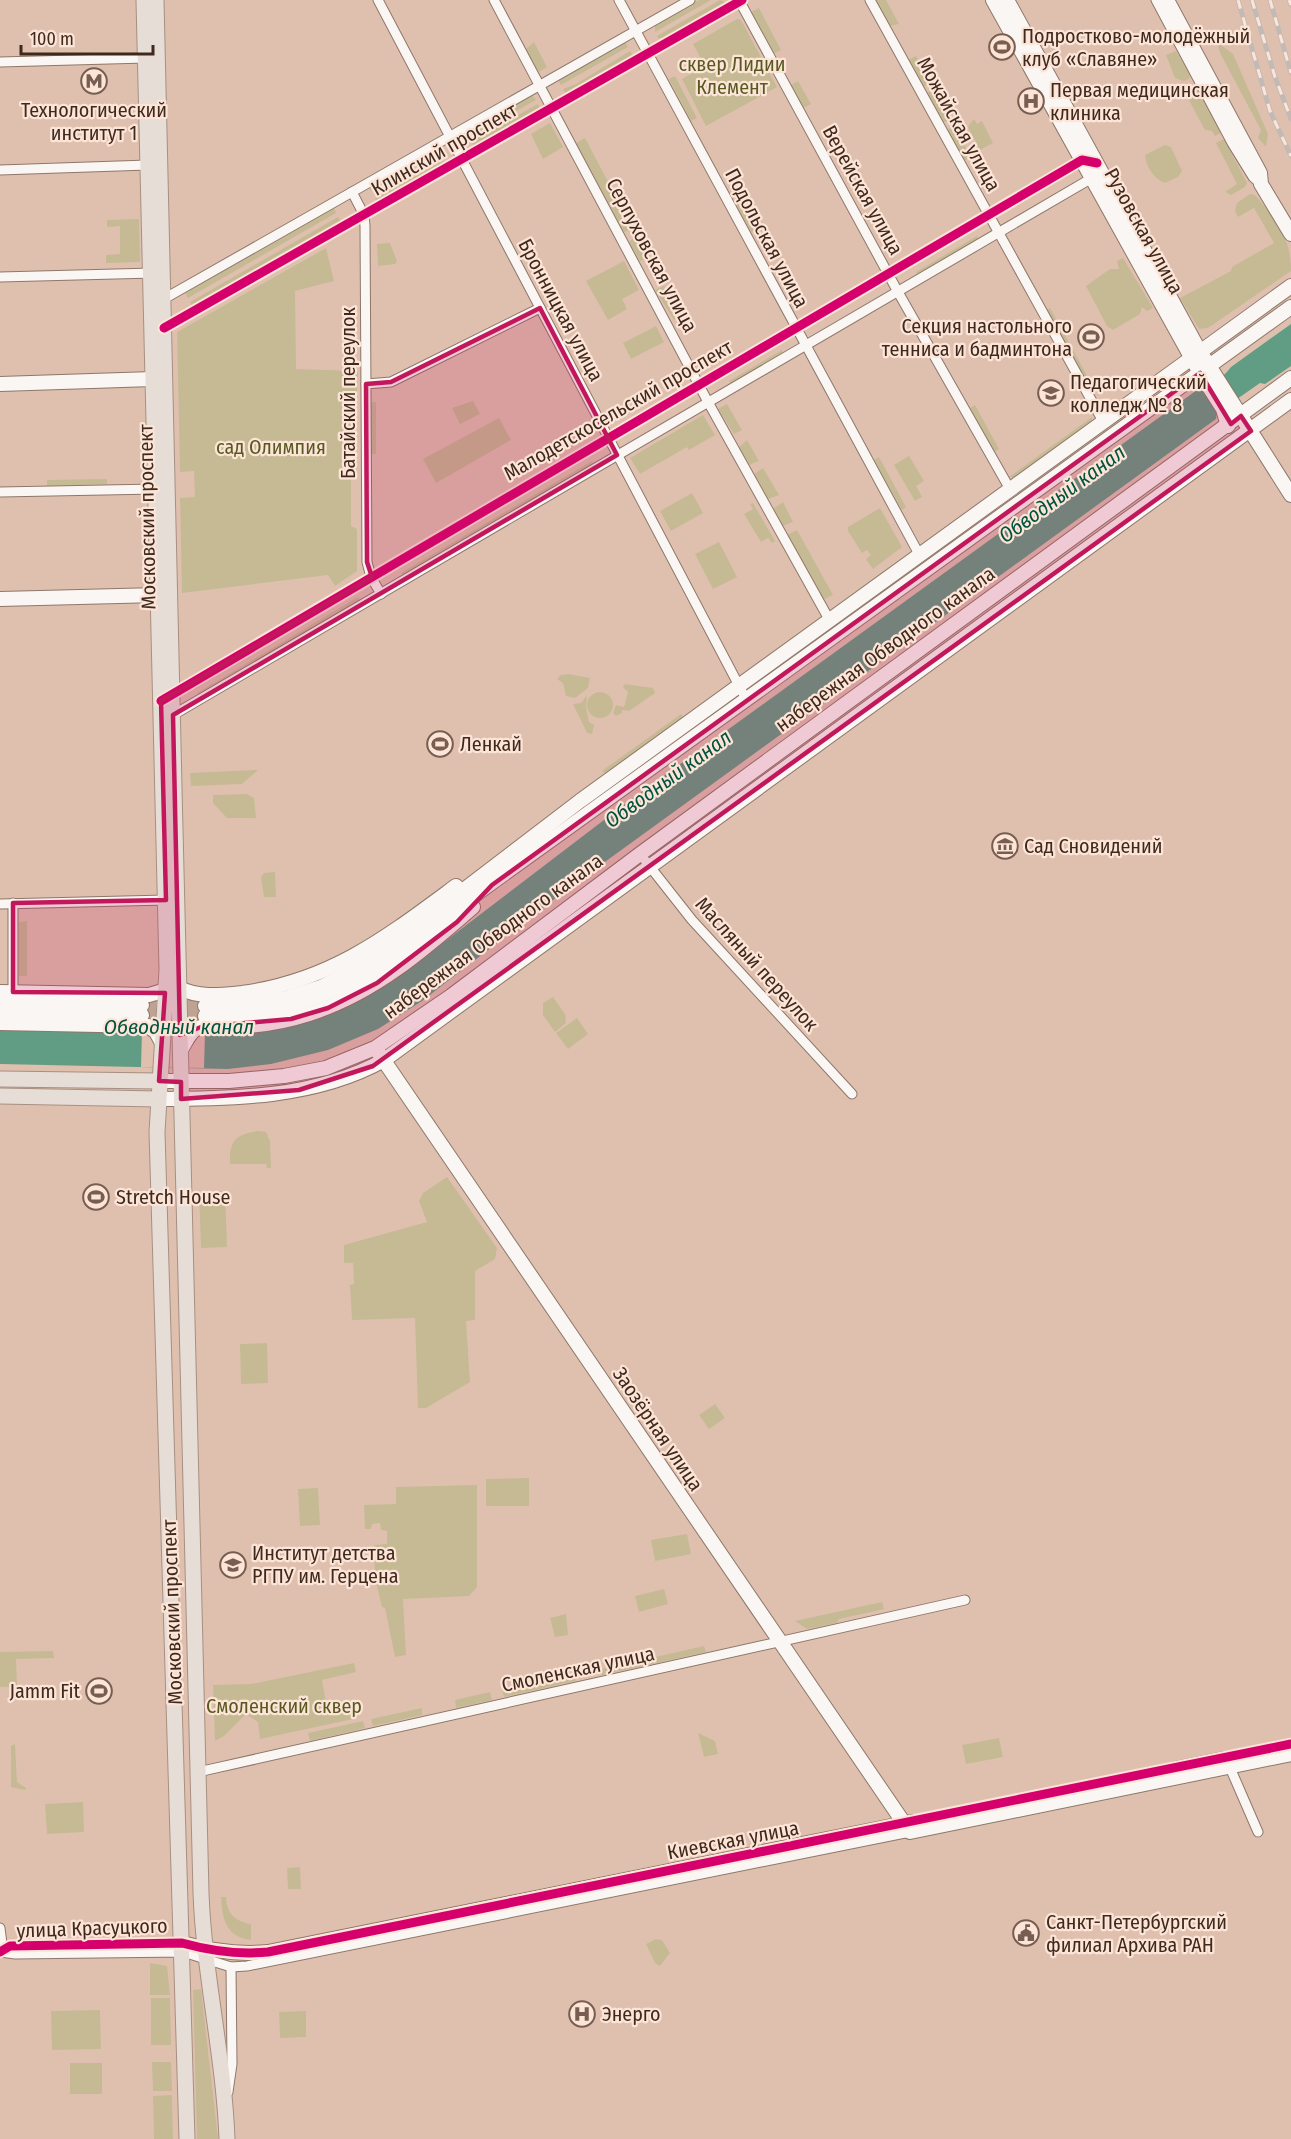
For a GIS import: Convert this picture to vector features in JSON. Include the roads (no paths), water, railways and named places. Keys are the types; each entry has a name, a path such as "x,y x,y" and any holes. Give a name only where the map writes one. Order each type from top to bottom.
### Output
{"main road":[{"name":"Московский проспект","path":"144,0 148,165 157,272"},
{"name":"Московский проспект","path":"156,0 157,303 153,379 159,595 167,698 173,715 172,989 160,1036 158,1099 187,2139"},
{"name":"Рузовская улица","path":"993,0 1092,178 1196,354"},
{"name":"Рузовская улица","path":"1007,0 1097,163 1204,369 1228,406"},
{"path":"1167,0 1260,173 1261,184 1291,234"},
{"name":"набережная Обводного канала","path":"1288,309 746,699 379,968 340,989 306,1002 270,1011 205,1011 286,998 337,980 390,948 462,893 475,879 1291,286"},
{"name":"Московский проспект","path":"157,303 164,328 166,900 172,989 186,1033 180,1051 202,1909 226,2112 227,2139"},
{"name":"набережная Обводного канала","path":"0,1079 159,1074 249,1080 300,1074 344,1062 375,1048 451,996 640,854 1291,378"},
{"path":"0,384 153,379"},
{"name":"набережная Обводного канала","path":"0,1096 181,1099 299,1090 347,1078 384,1060 1291,400"},
{"path":"1228,406 1241,416 1291,495"},
{"path":"1228,406 1228,426"},
{"path":"0,599 159,595"},
{"path":"7,992 149,995 172,989 197,995 235,994 284,985 318,974 362,953 456,886 475,879"},
{"path":"186,1033 201,1027 236,1027 272,1023 309,1014 345,1001 385,978 427,947 481,901 492,885"},
{"path":"0,1002 142,1010 0,1012"},
{"path":"0,1023 145,1026 160,1036"},
{"name":"Заозёрная улица","path":"375,1048 907,1828"},
{"name":"Киевская улица","path":"182,1948 207,1956 268,1952 907,1828 1228,1762 1291,1744"},
{"name":"Киевская улица","path":"1228,1762 1291,1754"}],"street":[{"name":"Бронницкая улица","path":"378,0 746,699"},
{"name":"Серпуховская улица","path":"494,0 700,383 708,402 830,621"},
{"name":"Подольская улица","path":"619,0 920,556"},
{"name":"Клинский проспект","path":"157,303 690,0"},
{"name":"Клинский проспект","path":"164,328 740,0"},
{"name":"Верейская улица","path":"740,0 898,292 1011,491"},
{"name":"Можайская улица","path":"870,0 1104,423"},
{"path":"1156,0 1232,143 1253,177 1261,184"},
{"path":"0,62 146,58"},
{"path":"1082,160 1097,163 1092,178"},
{"name":"Малодетскосельский проспект","path":"167,698 607,437 1082,160"},
{"path":"0,170 148,165"},
{"name":"Малодетскосельский проспект","path":"173,715 1092,178"},
{"name":"Батайский переулок","path":"352,192 364,215 367,562 371,577 381,594"},
{"path":"0,277 157,272"},
{"path":"366,384 391,382 540,308"},
{"path":"0,492 156,489"},
{"name":"Масляный переулок","path":"640,854 692,920 852,1094"},
{"path":"0,904 166,900"},
{"path":"7,992 13,903"},
{"name":"Смоленская улица","path":"198,1772 965,1600"},
{"path":"1228,1762 1258,1832"},
{"name":"Киевская улица","path":"207,1956 231,1967 907,1828"},
{"name":"улица Красуцкого","path":"0,1928 2,1952 15,1954 182,1948"},
{"path":"226,2112 232,2064 231,1967"}],"water":[{"name":"Обводный канал","path":"1291,324 1291,366 1265,384 1260,383 1217,413 1216,419 562,893 422,1001 378,1029 328,1050 271,1064 228,1069 0,1064 0,1029 236,1033 330,1013 365,998 414,965 621,807 1197,390 1207,388 1216,382 1231,367"}],"tunnel":[{"path":"142,1005 205,1006"},
{"path":"142,1015 205,1016"}],"railway":[{"path":"1238,0 1270,111 1291,156"},
{"path":"1252,0 1275,77 1291,119"},
{"path":"1270,0 1291,73"},
{"path":"1289,0 1291,5"}],"place":[{"name":"Подростково-молодёжный клуб «Славяне»","path":"1002,47"},
{"name":"Технологический институт 1","path":"94,81"},
{"name":"Первая медицинская клиника","path":"1031,101"},
{"name":"Секция настольного тенниса и бадминтона","path":"1091,337"},
{"name":"Педагогический колледж № 8","path":"1051,393"},
{"name":"Ленкай","path":"440,744"},
{"name":"Сад Сновидений","path":"1005,846"},
{"name":"Stretch House","path":"96,1197"},
{"name":"Институт детства РГПУ им. Герцена","path":"233,1565"},
{"name":"Jamm Fit","path":"99,1691"},
{"name":"Санкт-Петербургский филиал Архива РАН","path":"1026,1933"},
{"name":"Энерго","path":"582,2014"}],"park label":[{"name":"сквер Лидии Клемент","path":"732,76"},
{"name":"сад Олимпия","path":"271,447"},
{"name":"Смоленский сквер","path":"284,1706"}]}
